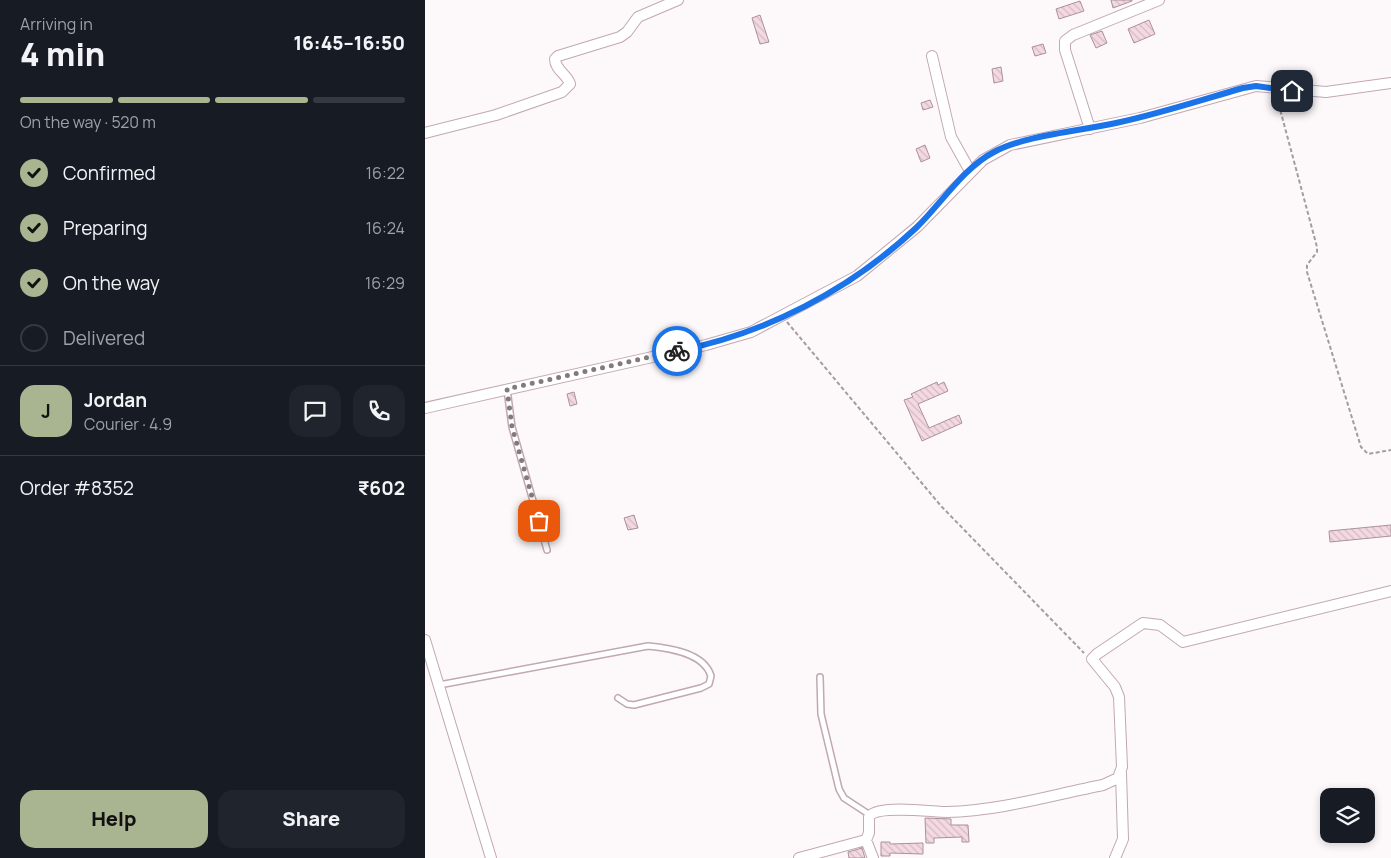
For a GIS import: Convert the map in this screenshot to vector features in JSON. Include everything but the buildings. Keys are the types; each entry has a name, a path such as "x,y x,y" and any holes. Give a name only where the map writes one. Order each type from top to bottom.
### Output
{"street":[{"path":"425,134 496,114 562,92 569,84 567,78 556,65 557,56 620,37 627,32 638,17 679,0"},
{"path":"1090,128 1065,50 1065,41 1073,35 1159,0"},
{"path":"931,56 951,137 970,171"},
{"path":"425,408 722,341 751,332 857,276 876,263 917,227 970,171 994,152 1010,145 1140,118 1243,88 1256,86 1327,92 1391,83"},
{"path":"1115,858 1123,839 1118,692 1092,659 1097,654 1143,623 1160,625 1179,641 1183,642 1391,591"},
{"path":"425,640 491,858"},
{"path":"799,858 866,840 869,836 869,815 877,811 914,810 939,812 984,810 1103,785 1113,781 1121,773"},
{"path":"866,840 873,858"}],"lane":[{"path":"507,389 512,427 547,550"},
{"path":"439,685 648,646 669,649 701,660 711,676 709,684 701,688 634,705 627,704 618,698"},
{"path":"820,677 821,714 839,789 844,798 869,815"}],"path":[{"path":"1274,88 1317,247 1317,252 1307,265 1307,272 1361,448 1368,454 1391,450"},
{"path":"783,316 941,506 1028,593 1079,649 1092,659"}],"way so far":[{"path":"539,521 512,427 507,389 677,351"}],"route":[{"path":"677,351 730,339 751,332 857,276 876,263 917,227 970,171 994,152 1010,145 1140,118 1243,88 1256,86 1292,91"}]}
